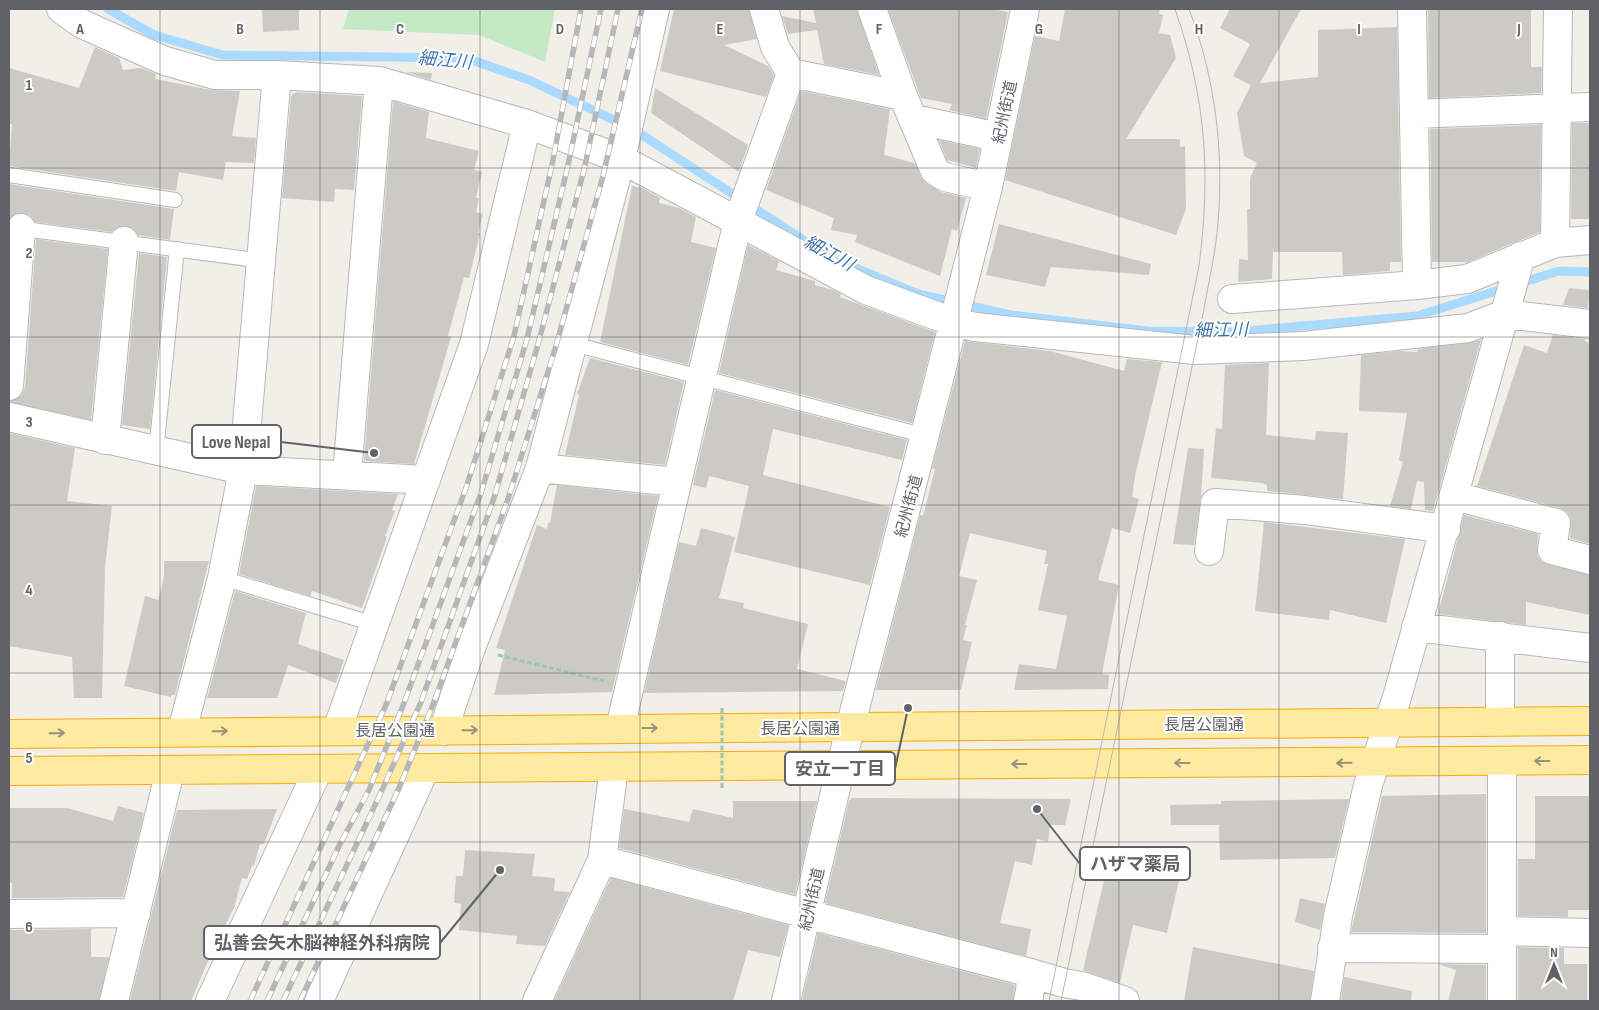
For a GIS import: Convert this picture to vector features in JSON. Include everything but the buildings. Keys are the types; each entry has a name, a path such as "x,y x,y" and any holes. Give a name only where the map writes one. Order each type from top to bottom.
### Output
{"highway":[{"name":"長居公園通","path":"9,734 1590,721"},
{"path":"9,772 1590,760"}],"street":[{"path":"61,9 82,24 166,61 215,75 277,75 379,81 623,152 738,220 866,290 954,318 1002,330 1195,350 1303,346 1468,328 1505,314 1590,324"},
{"path":"443,731 471,648 540,468 623,152 655,9"},
{"path":"764,9 775,47 790,73 909,108 998,137"},
{"path":"872,9 935,172 945,178 988,187"},
{"name":"紀州街道","path":"786,1001 808,914 850,728 988,187 1025,9"},
{"path":"1412,9 1417,285"},
{"path":"1555,242 1558,9"},
{"path":"620,728 738,220 790,73"},
{"path":"182,732 222,578 243,470 263,261 277,75"},
{"path":"347,476 379,81"},
{"path":"1414,114 1590,107"},
{"path":"337,730 474,344 527,124"},
{"path":"9,386 15,227"},
{"path":"1232,299 1417,285 1467,278 1555,242 1590,240"},
{"path":"105,440 124,241"},
{"path":"1325,1001 1332,948 1364,804 1446,530 1521,256"},
{"path":"9,417 243,470 426,480"},
{"path":"540,468 676,482"},
{"path":"1455,496 1556,524 1552,550 1590,560"},
{"path":"1208,551 1215,503 1305,510 1446,530"},
{"path":"1416,627 1590,648"},
{"path":"1500,636 1500,721"},
{"path":"1502,761 1502,1001"},
{"path":"536,1001 602,860 614,768"},
{"path":"319,1001 425,769"},
{"path":"210,1001 318,770"},
{"path":"114,1001 170,771"},
{"path":"602,860 1064,983 1082,986 1125,1001"},
{"path":"9,914 136,913"},
{"path":"1332,948 1502,940 1590,933"},
{"path":"1027,972 1031,987 1028,1001"}],"lane":[{"path":"9,175 175,200"},
{"path":"15,227 263,261"},
{"path":"156,451 176,250"},
{"path":"573,344 926,436"},
{"path":"222,578 374,624"}],"path":[{"path":"471,648 629,687"},
{"path":"722,708 722,789"}],"green space":[{"path":"349,9 555,9 545,62 479,35 343,29"}],"waterway":[{"name":"細江川","path":"108,9 154,35 223,55 466,58 529,80 633,129 820,251"},
{"name":"細江川","path":"841,262 918,294 1011,315 1148,331 1234,332 1417,316 1559,271 1590,272"}],"tram line":[{"path":"1049,1001 1199,266 1205,199 1203,136 1194,73 1175,9"},
{"path":"1061,1001 1216,244 1220,195 1216,114 1205,61 1189,9"}],"railway":[{"path":"250,1001 386,705 466,488 514,336 553,160 581,9"},
{"path":"267,1001 339,846 369,790 404,703 481,493 527,339 568,165 601,9"},
{"path":"283,1001 383,788 421,702 494,498 538,344 584,170 618,9"},
{"path":"300,1001 399,788 434,702 508,499 556,346 603,176 642,9"}],"place":[{"name":"Love Nepal","path":"374,453"},
{"name":"安立一丁目","path":"908,708"},
{"name":"ハザマ薬局","path":"1037,809"},
{"name":"弘善会矢木脳神経外科病院","path":"500,870"}]}
